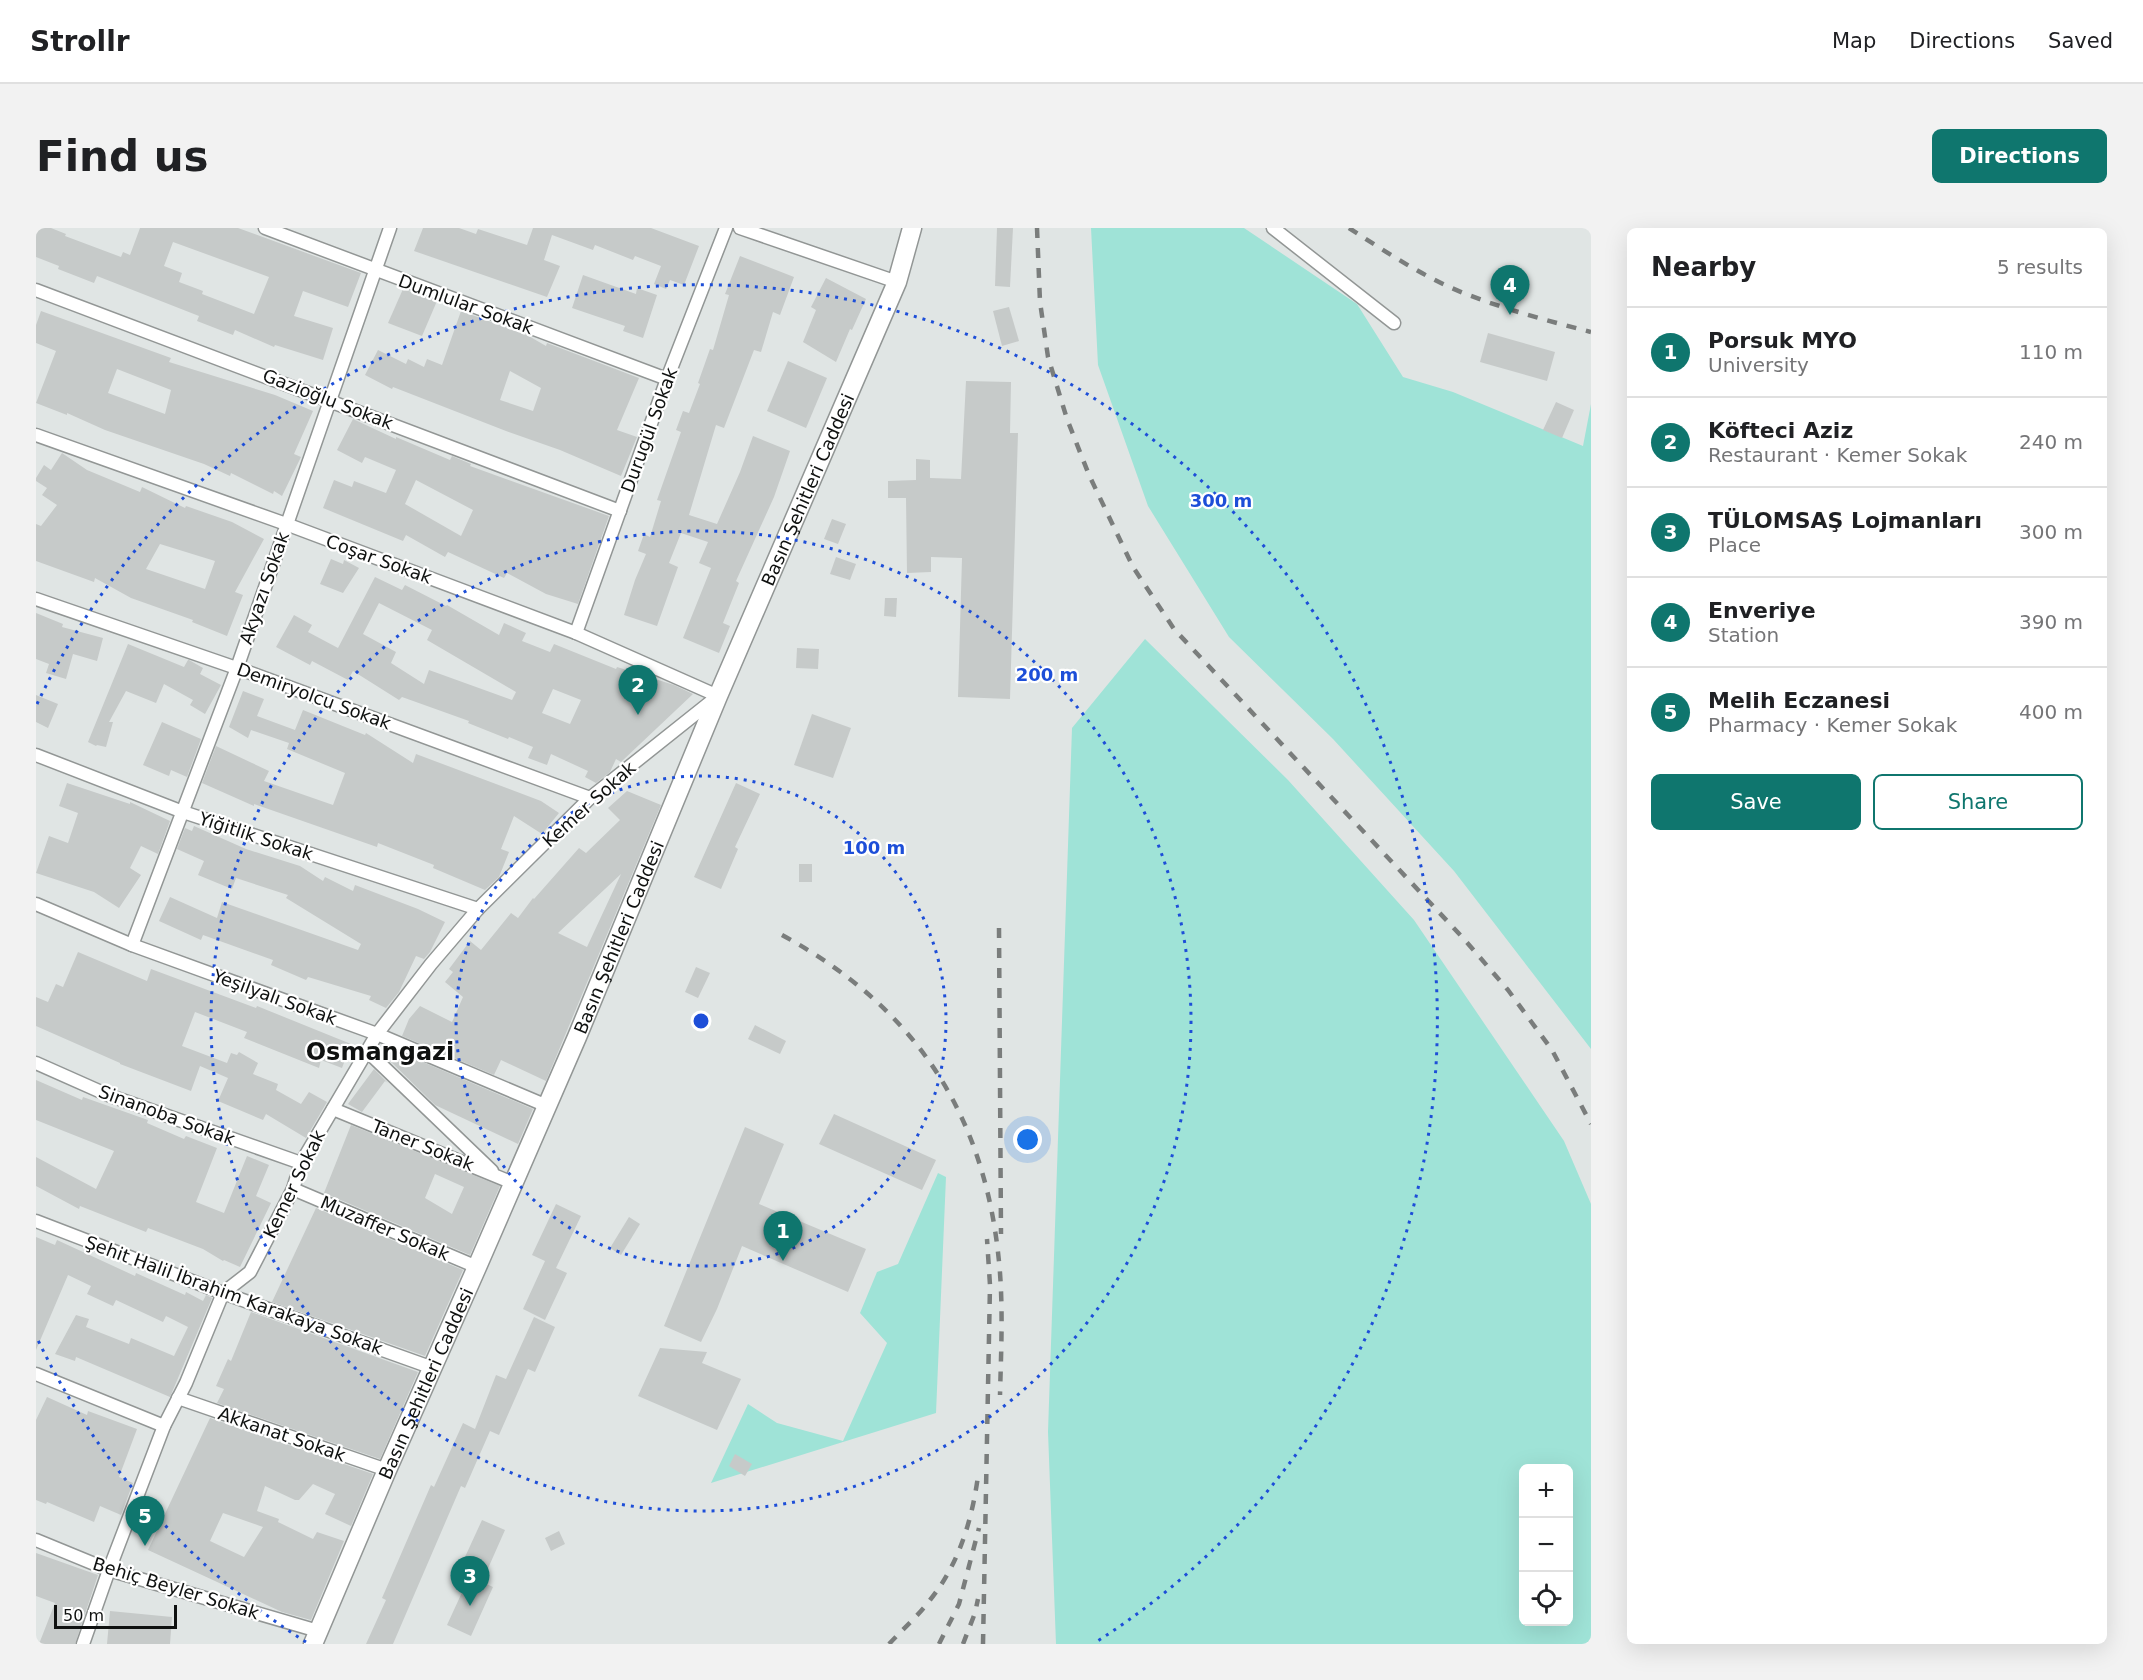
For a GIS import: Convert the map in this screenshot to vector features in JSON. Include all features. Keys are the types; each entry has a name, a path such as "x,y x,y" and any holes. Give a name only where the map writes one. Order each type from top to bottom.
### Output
{"main road":[{"name":"Basın Şehitleri Caddesi","path":"315,1637 477,1267 505,1179 547,1106 718,696 897,282 912,228"}],"street":[{"name":"Dumlular Sokak","path":"266,228 667,379"},
{"name":"Akyazı Sokak","path":"132,945 237,668 390,228"},
{"name":"Durugül Sokak","path":"576,633 667,379 726,228"},
{"path":"740,228 897,282"},
{"path":"1272,228 1394,322"},
{"name":"Gazioğlu Sokak","path":"36,290 620,511"},
{"name":"Coşar Sokak","path":"36,435 286,524 576,633 718,696"},
{"name":"Demiryolcu Sokak","path":"36,599 237,668 590,798"},
{"name":"Kemer Sokak","path":"83,1644 108,1570 164,1426 223,1293 250,1272 293,1189 301,1163 377,1034 431,964 478,909 590,798 718,696"},
{"name":"Yiğitlik Sokak","path":"36,756 183,812 478,909"},
{"name":"Yeşilyalı Sokak","path":"36,904 132,945 377,1034 547,1106"},
{"path":"367,1051 505,1179"},
{"name":"Sinanoba Sokak","path":"36,1063 108,1095 301,1163"},
{"name":"Taner Sokak","path":"333,1109 505,1179"},
{"name":"Muzaffer Sokak","path":"293,1189 477,1267"},
{"name":"Şehit Halil İbrahim Karakaya Sokak","path":"36,1221 223,1293 433,1368"},
{"path":"36,1374 164,1426"},
{"name":"Akkanat Sokak","path":"178,1398 387,1470"},
{"name":"Behiç Beyler Sokak","path":"36,1540 108,1570 315,1637"}],"green space":[{"path":"1091,228 1244,228 1357,304 1403,377 1453,392 1583,446 1591,404 1591,1049 1454,871 1333,739 1229,637 1148,506 1098,365"},
{"path":"1145,639 1288,780 1414,920 1564,1141 1591,1204 1591,1644 1056,1644 1048,1432 1072,728"},
{"path":"938,1173 946,1177 936,1413 711,1483 748,1404 777,1423 843,1441 887,1343 860,1313 877,1272 898,1264"}],"building":[{"path":"36,228 51,228 66,234 65,236 121,257 123,252 130,255 140,228 238,228 361,273 348,307 303,291 294,316 333,328 323,360 275,345 274,347 235,330 233,335 197,321 199,316 97,276 94,283 58,269 59,266 36,257","holes":["173,242 269,277 254,314 202,294 203,291 179,282 182,273 164,266"]},
{"path":"423,228 459,228 476,234 478,229 527,245 533,228 651,228 699,246 684,285 670,280 666,289 654,284 661,266 635,256 633,260 595,245 593,250 552,235 544,260 560,266 547,297 414,251"},
{"path":"997,228 1013,228 1010,287 995,286"},
{"path":"740,256 794,277 780,315 773,312 761,352 754,350 724,428 716,425 689,515 717,524 753,436 790,451 774,497 736,581 739,583 723,623 730,626 719,653 683,638 711,568 699,563 708,542 681,533 669,563 678,567 657,626 624,615 646,554 638,551 644,534 650,537 661,501 657,500 681,432 676,430 683,411 689,413 710,349 713,350 729,295 725,294"},
{"path":"583,275 636,294 637,288 657,295 643,338 623,331 625,326 572,308"},
{"path":"826,278 866,299 836,362 803,342 816,310 811,307"},
{"path":"403,289 437,301 422,336 388,323"},
{"path":"1009,307 1019,341 1002,346 993,311"},
{"path":"41,311 171,358 169,362 275,395 313,411 294,454 301,457 282,496 274,491 273,494 231,473 230,476 204,464 105,430 67,413 67,415 36,403 56,351 36,343 36,325","holes":["117,369 171,390 165,414 108,393"]},
{"path":"461,311 527,335 546,346 547,343 639,378 617,430 637,437 621,476 560,450 393,387 392,389 365,375 378,350 406,364 408,359 424,367 427,359 442,365","holes":["510,371 541,388 533,411 500,400"]},
{"path":"1488,333 1555,352 1547,381 1480,362"},
{"path":"788,361 827,378 806,428 767,411"},
{"path":"966,381 1011,382 1010,433 1018,433 1010,699 958,697 962,558 931,557 931,572 907,573 906,498 888,498 888,481 916,480 916,459 930,460 930,478 961,479"},
{"path":"1556,402 1574,410 1562,438 1543,430"},
{"path":"353,419 450,460 452,456 471,464 470,466 609,516 578,604 546,594 507,573 504,578 448,552 445,557 406,535 403,541 323,508 334,480 352,487 354,481 386,493 396,470 365,457 362,463 337,450","holes":["416,480 473,510 461,536 405,504"]},
{"path":"62,453 87,470 140,492 142,487 185,508 186,506 232,522 264,539 235,592 243,595 227,636 192,622 193,620 131,598 95,578 94,582 36,561 36,524 41,526 57,505 42,495 47,488 36,481 36,478 44,465 51,470","holes":["160,544 215,561 205,589 146,569"]},
{"path":"832,519 846,524 838,544 824,539"},
{"path":"836,557 856,564 850,580 830,574"},
{"path":"331,559 343,564 344,560 359,568 343,593 320,584"},
{"path":"375,577 402,590 405,585 447,605 499,635 504,623 526,633 522,641 550,652 554,644 616,669 617,667 674,685 693,694 621,762 616,759 610,772 596,783 585,777 588,771 551,754 547,765 528,758 533,747 402,697 399,700 353,671 348,680 312,661 310,665 276,647 294,615 312,625 308,632 338,648","holes":["379,603 432,630 427,640 516,692 512,700 429,670 424,684 391,663 396,652 363,634","553,689 581,700 570,724 542,713"]},
{"path":"885,598 897,598 896,617 884,616"},
{"path":"36,613 63,624 62,627 103,638 97,661 73,654 66,679 46,673 49,664 36,659"},
{"path":"128,644 184,667 189,660 203,668 200,674 221,685 205,714 190,705 193,700 164,684 156,703 126,691 109,722 113,722 106,747 96,746 88,742"},
{"path":"797,648 819,649 818,669 796,668"},
{"path":"243,691 264,699 257,716 295,730 303,710 365,735 366,733 413,763 416,754 541,801 559,813 542,834 514,816 501,849 509,852 499,877 485,890 433,868 434,865 378,843 377,847 254,804 254,806 202,783 216,746 269,771 264,781 333,805 345,773 287,749 289,743 251,730 248,738 229,727"},
{"path":"36,695 58,704 48,728 36,722"},
{"path":"812,714 851,728 833,778 794,765"},
{"path":"162,722 201,739 187,777 171,770 169,776 143,765"},
{"path":"67,783 130,804 130,802 170,821 158,854 141,846 130,868 141,875 119,908 94,892 36,873 49,836 68,843 78,813 59,806"},
{"path":"736,783 760,794 735,847 738,849 721,889 694,877"},
{"path":"627,791 661,805 546,1081 501,1060 494,1075 402,1036 409,1019 420,1006 452,1022 463,997 445,982 453,972 449,969 470,941 481,950 511,913 518,918 533,898 579,848 586,853 620,820 608,808","holes":["621,874 587,947 558,933"]},
{"path":"194,826 246,849 300,866 323,881 325,877 353,891 355,885 445,922 430,952 424,959 416,956 399,992 386,1008 369,1000 371,996 308,977 306,980 271,965 273,960 203,935 201,940 159,921 170,897 217,918 222,902 358,950 361,944 286,898 288,895 236,878 232,889 198,875 204,861 177,849 185,828 192,831"},
{"path":"799,864 812,864 812,882 799,882"},
{"path":"78,952 147,981 151,969 256,1008 257,1006 351,1044 342,1068 321,1060 319,1068 244,1038 247,1032 195,1012 182,1046 227,1063 231,1053 237,1055 239,1052 258,1063 253,1074 278,1084 276,1090 301,1104 309,1092 327,1102 306,1138 266,1114 263,1120 218,1101 228,1078 200,1066 191,1091 120,1064 36,1026 36,997 48,1002 56,984 63,987"},
{"path":"696,967 710,973 698,998 685,992"},
{"path":"755,1025 786,1041 780,1054 748,1039"},
{"path":"390,1048 533,1109 518,1144 435,1105 385,1056"},
{"path":"374,1069 388,1083 385,1081 362,1112 348,1104"},
{"path":"36,1080 82,1100 83,1097 148,1120 147,1123 184,1139 186,1136 217,1148 196,1202 224,1213 247,1156 269,1165 256,1196 271,1203 240,1267 223,1261 203,1249 148,1228 146,1232 80,1206 79,1209 36,1186 36,1157 96,1189 114,1151 36,1120"},
{"path":"834,1114 936,1160 922,1190 819,1144"},
{"path":"351,1125 500,1186 470,1255 324,1193","holes":["435,1174 464,1187 452,1214 425,1198"]},
{"path":"745,1127 784,1144 759,1204 866,1249 848,1292 742,1246 701,1342 664,1326"},
{"path":"556,1204 581,1216 556,1268 567,1273 545,1320 523,1309 545,1261 532,1255"},
{"path":"316,1208 463,1270 425,1356 272,1302"},
{"path":"629,1217 640,1224 621,1255 610,1248"},
{"path":"36,1237 55,1245 57,1240 135,1276 136,1273 185,1295 186,1292 203,1301 206,1295 212,1298 170,1397 76,1357 75,1361 55,1354 76,1315 89,1319 86,1327 129,1344 131,1338 174,1356 188,1327 166,1316 163,1322 116,1300 113,1306 87,1294 91,1286 68,1275 36,1350"},
{"path":"251,1312 418,1372 380,1459 217,1403 224,1389 216,1386 228,1359 231,1361"},
{"path":"534,1317 555,1327 535,1372 528,1369 499,1435 490,1431 465,1488 461,1486 393,1644 366,1644 386,1600 382,1598 431,1485 434,1487 463,1423 475,1429 496,1375 506,1379"},
{"path":"660,1348 707,1352 702,1363 741,1379 717,1430 638,1396"},
{"path":"47,1397 87,1415 88,1411 137,1429 119,1477 133,1483 121,1515 100,1506 94,1522 47,1502 46,1504 36,1500 36,1420"},
{"path":"210,1418 373,1474 351,1526 325,1514 335,1494 313,1484 299,1500 295,1500 265,1486 257,1511 279,1519 278,1522 313,1539 317,1532 344,1541 311,1620 282,1612 148,1550","holes":["223,1513 263,1527 244,1557 210,1541"]},
{"path":"735,1454 752,1464 745,1476 729,1466"},
{"path":"482,1520 505,1530 482,1582 493,1587 471,1636 447,1625 470,1575 459,1570"},
{"path":"559,1531 565,1544 551,1551 545,1538"},
{"path":"36,1553 98,1575 75,1644 39,1644 55,1603 36,1596"},
{"path":"110,1611 172,1617 170,1644 107,1644"}],"railway":[{"path":"1037,228 1040,302 1048,357 1067,419 1089,475 1133,567 1174,629 1464,939 1508,990 1552,1050 1591,1124"},
{"path":"1349,228 1406,264 1451,288 1512,310 1591,332"},
{"path":"999,928 1001,1234"},
{"path":"782,935 830,964 872,997 908,1034 938,1074 962,1117 980,1165 993,1217 1001,1288 1000,1395"},
{"path":"983,1644 990,1285 987,1239"},
{"path":"889,1644 925,1606 949,1572 968,1525 978,1476"},
{"path":"939,1644 959,1604 979,1528"},
{"path":"963,1644 978,1599"}],"place":[{"name":"Enveriye","path":"1510,315"},
{"name":"Köfteci Aziz","path":"638,715"},
{"name":"Porsuk MYO","path":"783,1261"},
{"name":"Melih Eczanesi","path":"145,1546"},
{"name":"TÜLOMSAŞ Lojmanları","path":"470,1606"}],"district":[{"name":"Osmangazi","path":"380,1052"}]}
